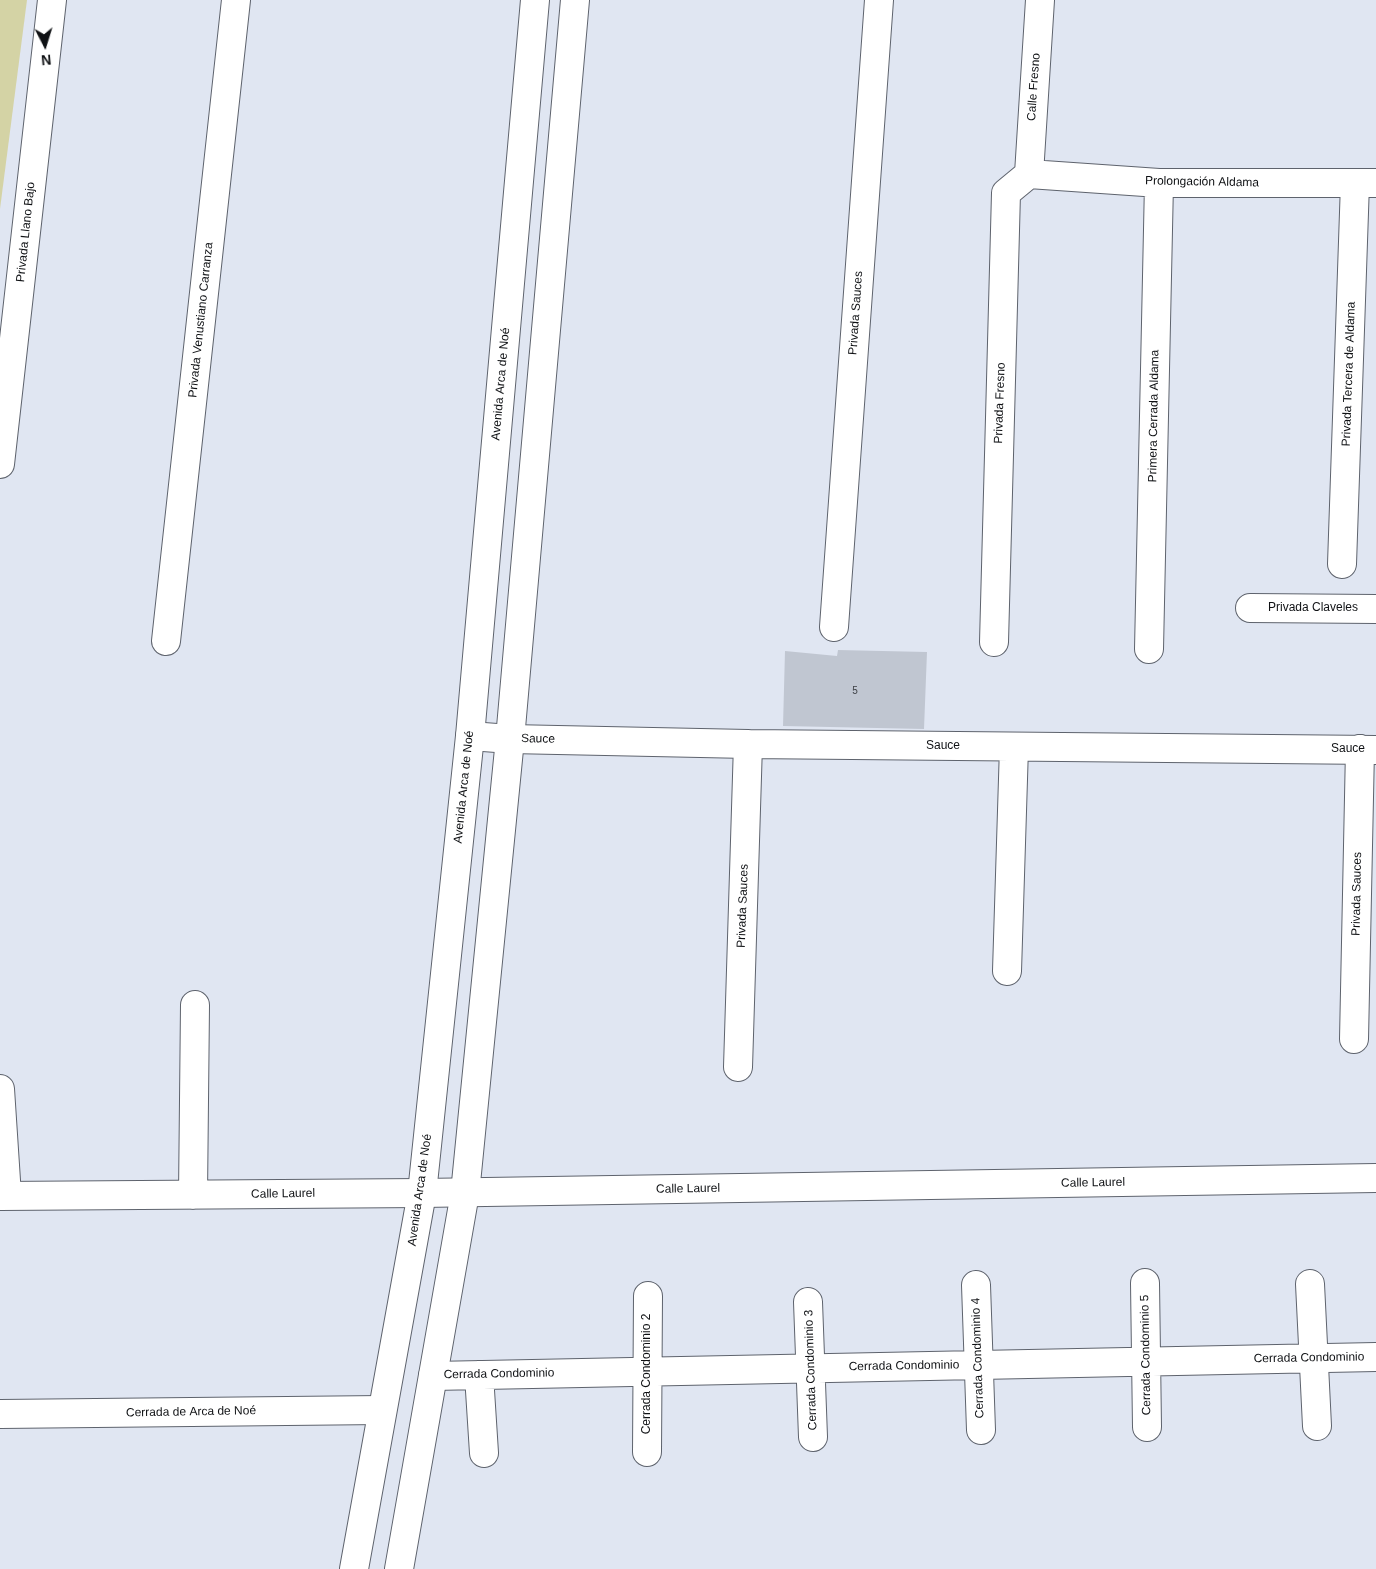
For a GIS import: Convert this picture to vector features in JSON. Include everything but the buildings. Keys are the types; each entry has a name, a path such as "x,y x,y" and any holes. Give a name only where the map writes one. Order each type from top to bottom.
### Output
{"street":[{"name":"Privada Llano Bajo","path":"0,464 52,0"},
{"name":"Privada Venustiano Carranza","path":"166,641 236,0"},
{"name":"Avenida Arca de Noé","path":"354,1569 422,1193 470,736 535,0"},
{"path":"399,1569 465,1193 510,739 575,0"},
{"name":"Privada Sauces","path":"834,627 879,0"},
{"name":"Calle Fresno","path":"1029,174 1040,0"},
{"name":"Prolongación Aldama","path":"1029,174 1158,182 1366,183"},
{"name":"Privada Fresno","path":"994,642 1006,193 1029,174"},
{"name":"Primera Cerrada Aldama","path":"1148,648 1158,182"},
{"name":"Privada Tercera de Aldama","path":"1342,564 1366,183"},
{"path":"485,563 525,564"},
{"name":"Privada Claveles","path":"1250,608 1376,608"},
{"name":"Sauce","path":"470,736 510,739 748,744 1368,749"},
{"name":"Privada Sauces","path":"738,1067 748,744"},
{"path":"1007,971 1014,747"},
{"name":"Privada Sauces","path":"1354,1039 1368,749"},
{"path":"193,1195 195,1006"},
{"path":"0,1089 4,1196"},
{"name":"Calle Laurel","path":"4,1196 465,1193 1376,1178"},
{"name":"Cerrada Condominio 5","path":"1145,1283 1147,1427"},
{"path":"1310,1284 1317,1426"},
{"name":"Cerrada Condominio 4","path":"976,1285 981,1430"},
{"name":"Cerrada Condominio 2","path":"647,1452 648,1296"},
{"name":"Cerrada Condominio 3","path":"808,1302 814,1437"},
{"name":"Cerrada Condominio","path":"432,1376 1376,1357"},
{"path":"479,1375 484,1453"},
{"name":"Cerrada de Arca de Noé","path":"0,1414 382,1410"}],"green space":[{"path":"0,0 27,0 0,209"}]}
